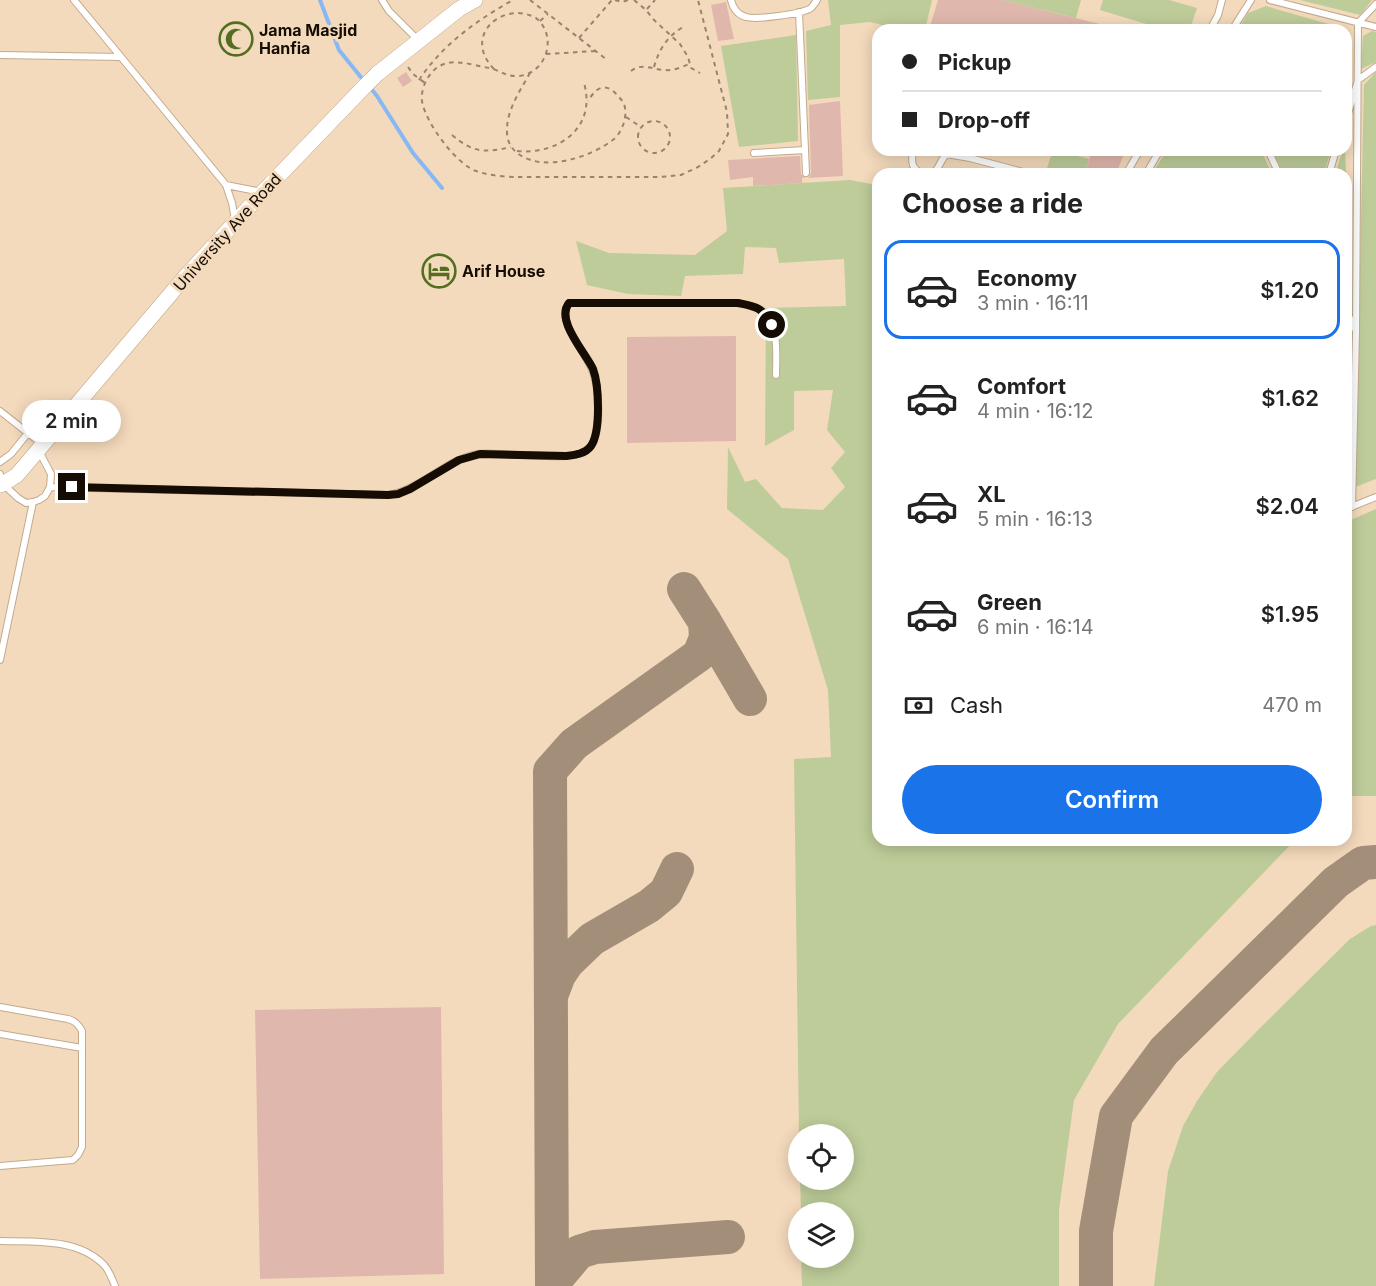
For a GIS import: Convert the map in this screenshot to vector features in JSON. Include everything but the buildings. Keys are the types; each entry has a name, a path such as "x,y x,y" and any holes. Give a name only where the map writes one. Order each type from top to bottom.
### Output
{"street":[{"name":"University Ave Road","path":"1,481 17,475 185,277 363,87 376,74 459,9 475,0"}],"lane":[{"path":"74,0 226,185 235,222"},
{"path":"382,0 389,11 419,41"},
{"path":"731,0 737,12 744,16 757,18 799,12 811,8 817,0"},
{"path":"1213,24 1222,0"},
{"path":"1236,24 1251,0"},
{"path":"1270,0 1376,27"},
{"path":"1352,432 1356,331 1358,22 1376,4"},
{"path":"799,12 806,173"},
{"path":"0,55 121,57"},
{"path":"1352,100 1358,80 1376,66"},
{"path":"754,153 805,150"},
{"path":"956,156 1009,168"},
{"path":"226,185 263,192"},
{"path":"50,487 388,495 410,489 459,460 480,454 566,456 584,453 591,446 595,437 598,401 593,369 565,318 566,307 569,303 738,303 754,306 764,312 772,325 776,342 776,375"},
{"path":"1352,323 1356,331"},
{"path":"0,411 40,447 51,474 50,487 45,496 33,502 26,502 18,498 1,481"},
{"path":"0,462 11,454 27,433"},
{"path":"1352,507 1376,497"},
{"path":"0,660 33,502"},
{"path":"0,1007 74,1020 82,1031 82,1147 78,1155 73,1160 0,1166"},
{"path":"0,1034 82,1048"},
{"path":"0,1241 54,1242 88,1251 106,1267 116,1286"}],"path":[{"path":"419,80 441,52 479,21 513,0"},
{"path":"530,0 606,59"},
{"path":"579,38 613,0 622,2 628,0"},
{"path":"634,0 680,44 688,57 691,68 700,73"},
{"path":"646,10 655,0"},
{"path":"494,69 485,57 482,42 486,27 491,20 512,10 527,12 540,21 545,29 548,46 538,67 531,72 516,76 494,69 453,62 441,64 425,83 422,98 428,120 454,154 475,171 521,177 681,175 710,159 719,151 728,134 727,111 698,0"},
{"path":"540,21 548,14"},
{"path":"654,67 665,41 685,26"},
{"path":"546,54 596,51"},
{"path":"399,56 413,74 425,83"},
{"path":"631,71 642,66 666,70 677,69 689,64"},
{"path":"531,72 514,102 507,132 511,147 521,156 531,161 557,162 595,151 615,138 626,117 623,101 612,90 604,88 599,88 588,101"},
{"path":"514,151 530,152 561,142 573,133 581,124 586,112 588,101 584,83"},
{"path":"626,117 641,127"},
{"path":"651,121 662,123 669,132 669,143 666,148 657,154 645,152 637,138 641,127 651,121"},
{"path":"452,135 468,147 484,151 511,147"}],"green space":[{"path":"828,0 932,0 926,24 870,22 840,25 840,97 808,100 806,31 831,25"},
{"path":"1002,0 1081,0 1076,18"},
{"path":"1103,0 1169,0 1197,8 1192,24 1146,24 1100,10"},
{"path":"1300,0 1372,0 1360,15"},
{"path":"1266,6 1329,24 1242,24 1248,13"},
{"path":"1372,31 1376,32 1376,62 1361,69 1363,36"},
{"path":"796,35 798,141 739,147 721,46"},
{"path":"1376,72 1376,479 1355,487 1364,85"},
{"path":"1051,156 1077,156 1089,159 1087,168 1047,168"},
{"path":"1163,156 1264,156 1269,168 1156,168"},
{"path":"1275,156 1329,156 1326,168 1281,168"},
{"path":"1341,156 1345,156 1346,168 1337,168"},
{"path":"850,180 872,184 872,846 1289,846 1118,1024 1074,1100 1059,1210 1059,1286 802,1286 801,1268 854,1268 854,1202 801,1202 800,1190 854,1190 854,1124 799,1124 794,759 831,757 828,690 788,559 727,509 728,447 745,482 756,479 782,508 823,510 845,487 831,468 845,452 827,430 833,390 794,391 794,430 765,446 766,308 846,306 844,259 779,263 776,248 745,247 743,274 685,276 681,296 628,294 587,285 576,241 609,253 695,255 727,231 723,188"},
{"path":"1376,509 1376,796 1352,796 1352,519"},
{"path":"1376,925 1376,1286 1154,1286 1168,1171 1183,1126 1197,1101 1217,1072 1350,939"}],"waterway":[{"path":"320,0 339,50 364,81"},
{"path":"369,86 413,153 442,188"}],"taxiway":[{"path":"552,1286 550,771 574,744 699,655 706,638 705,622 684,589"},
{"path":"705,622 750,699"},
{"path":"1096,1286 1096,1231 1116,1116 1164,1051 1336,882 1363,863 1376,862"},
{"path":"551,996 559,975 567,963 592,939 649,906 666,892 677,869"},
{"path":"552,1284 579,1252 595,1247 728,1237"}],"place":[{"name":"Jama Masjid Hanfia","path":"236,39"},
{"name":"Arif House","path":"439,271"}],"route":[{"path":"72,487 388,495 410,489 459,460 480,454 576,455 584,453 591,446 595,437 598,401 593,369 565,318 566,307 569,303 738,303 754,306 764,312 772,325"}]}
